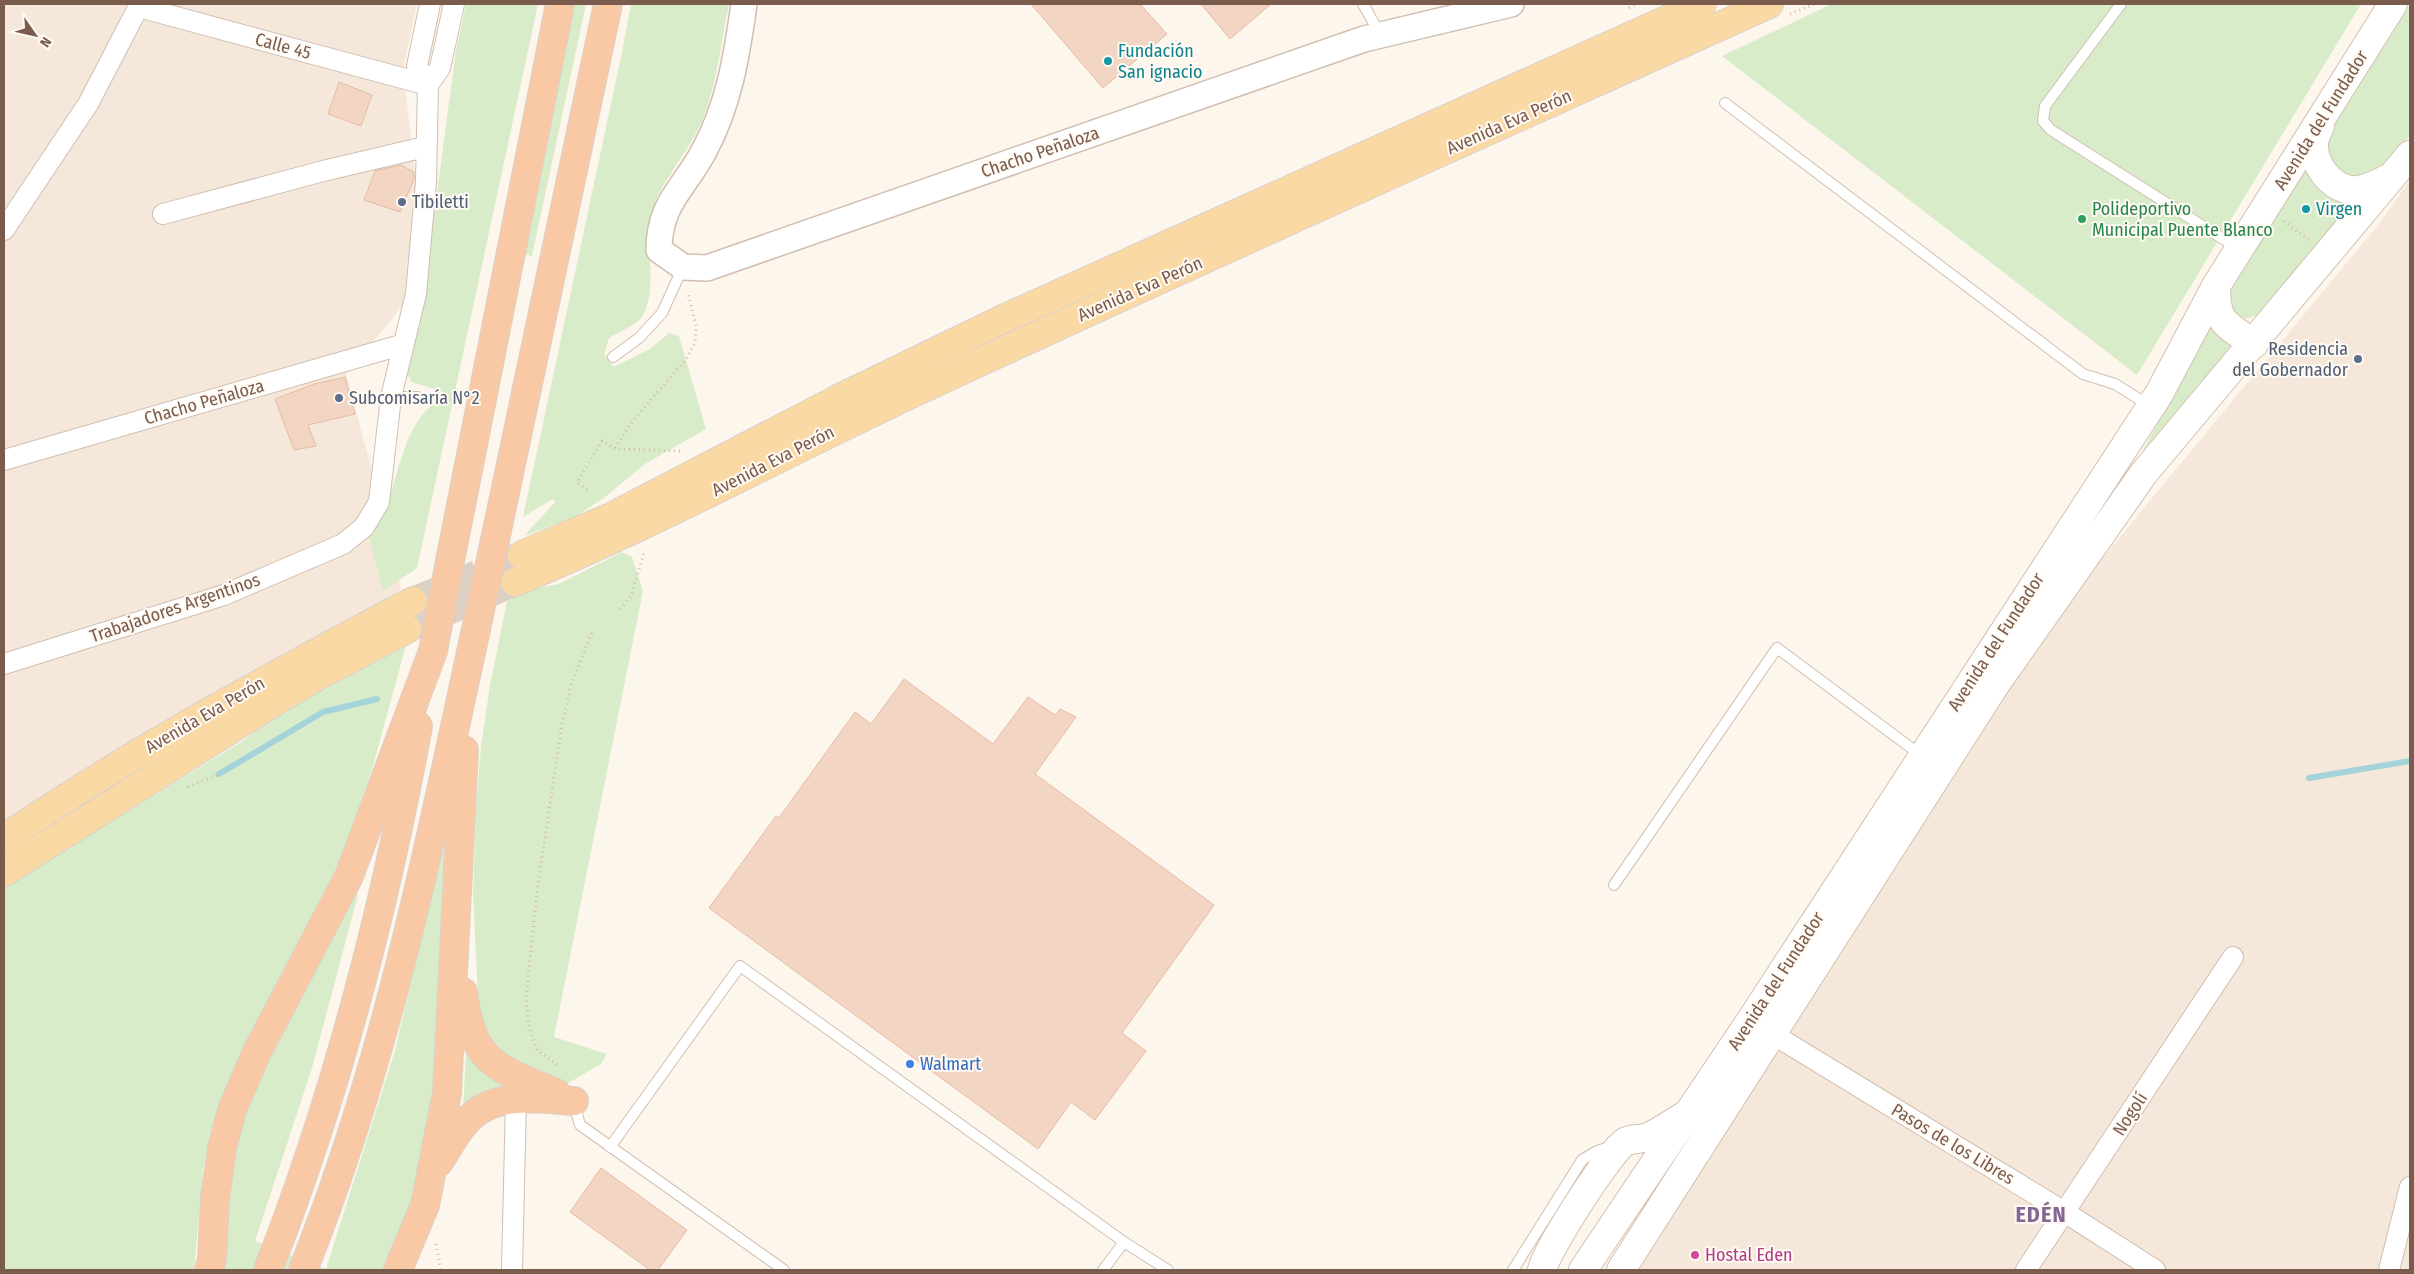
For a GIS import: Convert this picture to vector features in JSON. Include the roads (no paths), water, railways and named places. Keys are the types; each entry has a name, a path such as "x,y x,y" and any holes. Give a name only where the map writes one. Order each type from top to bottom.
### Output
{"highway":[{"path":"268,1270 295,1203 342,1057 376,929 402,812 560,4"},
{"path":"303,1270 342,1168 392,999 475,634 608,4"},
{"path":"411,1270 447,1093 456,939 459,813 475,634"},
{"path":"209,1270 212,1259 215,1198 221,1157 232,1110 253,1060 349,876 432,651"},
{"path":"456,939 467,1019 475,1041 503,1071 574,1101"},
{"path":"398,1270 425,1205 439,1163 472,1116 487,1105 516,1099 574,1101"}],"main road":[{"name":"Avenida Eva Perón","path":"515,582 617,538 848,423 1002,351 1769,4"},
{"name":"Avenida del Fundador","path":"1621,1270 1922,756 2151,406 2216,286 2321,122 2393,4"},
{"name":"Avenida Eva Perón","path":"522,555 611,517 840,398 1003,319 1686,7"},
{"path":"2321,122 2314,144 2324,175 2336,184 2351,190 2370,187 2392,177"},
{"name":"Avenida del Fundador","path":"1584,1270 1690,1112 1762,1028 1879,863 1995,685 2144,474 2410,155"},
{"path":"2216,286 2216,308 2221,319 2254,344"},
{"name":"Avenida Eva Perón","path":"4,839 131,758 265,681 413,601"},
{"name":"Avenida Eva Perón","path":"4,872 277,700 321,674 407,629"},
{"path":"1542,1270 1544,1261 1559,1234 1607,1162 1625,1142 1646,1138 1690,1112"}],"street":[{"path":"430,4 416,66 428,85 440,68 454,4"},
{"path":"683,267 659,250 659,232 666,210 704,152 722,110 736,63 744,4"},
{"name":"Chacho Peñaloza","path":"683,267 707,268 1364,39 1511,4"},
{"path":"4,230 88,104 139,5"},
{"name":"Calle 45","path":"139,5 428,85"},
{"name":"Trabajadores Argentinos","path":"4,664 224,594 343,544 364,526 379,502 392,398 416,294 426,182 425,147 428,85"},
{"path":"163,214 323,171 425,147"},
{"name":"Chacho Peñaloza","path":"4,460 404,344"},
{"name":"Nogolí","path":"2026,1270 2066,1213 2233,957"},
{"name":"Pasos de los Libres","path":"1762,1028 2066,1213 2155,1270"},
{"path":"512,1270 516,1099"},
{"path":"2389,1270 2410,1187"}],"lane":[{"path":"1363,4 1380,35"},
{"path":"2121,4 2045,106 2043,121 2051,130 2239,249"},
{"path":"1725,103 2083,374 2115,384 2151,406"},
{"path":"613,357 639,338 662,313 683,267"},
{"path":"392,398 418,397"},
{"path":"1614,884 1777,648 1922,756"},
{"path":"610,1147 740,966 1124,1242 1168,1270"},
{"path":"574,1101 580,1125 784,1270"},
{"path":"1513,1270 1582,1160 1597,1151 1625,1142"},
{"path":"1103,1270 1124,1242"}],"waterway":[{"path":"219,774 323,712 377,699"},
{"path":"2309,778 2410,761"}],"tunnel":[{"path":"413,601 522,555"},
{"path":"407,629 515,582"}],"place":[{"name":"Fundación San ignacio","path":"1108,61"},
{"name":"Tibiletti","path":"402,202"},
{"name":"Virgen","path":"2306,209"},
{"name":"Polideportivo Municipal Puente Blanco","path":"2082,219"},
{"name":"Residencia del Gobernador","path":"2358,359"},
{"name":"Subcomisaría N°2","path":"339,398"},
{"name":"Walmart","path":"910,1064"},
{"name":"Hostal Eden","path":"1695,1255"}],"district":[{"name":"EDÉN","path":"2041,1214"}]}
